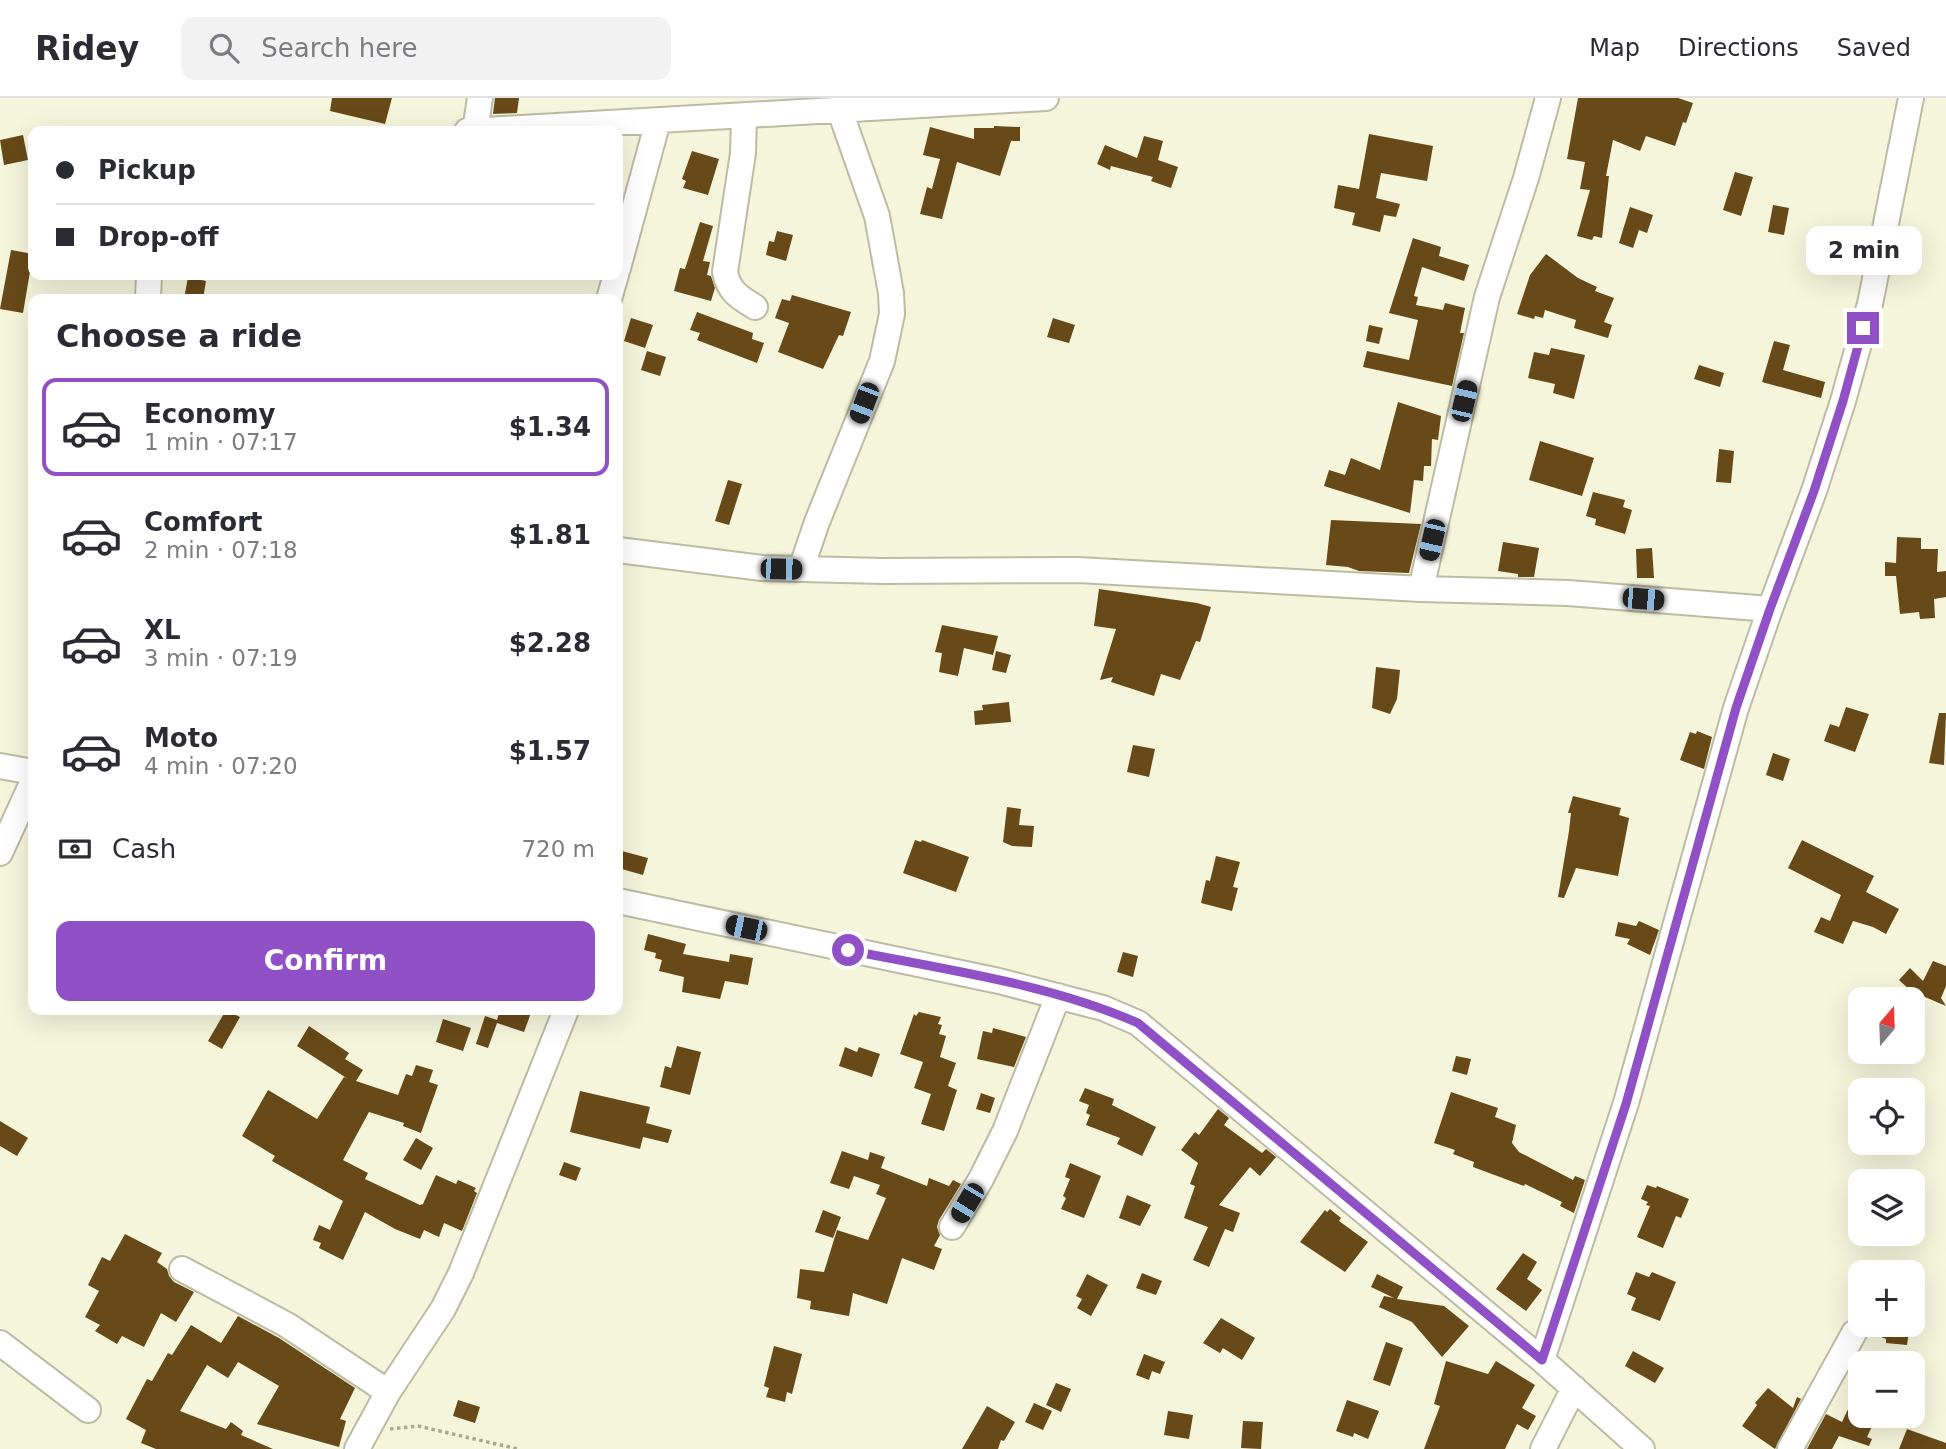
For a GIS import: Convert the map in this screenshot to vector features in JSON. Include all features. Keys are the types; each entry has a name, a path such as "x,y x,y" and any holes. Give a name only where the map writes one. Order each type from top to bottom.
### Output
{"street":[{"path":"476,126 480,98"},
{"path":"566,126 840,111 884,102 1046,98"},
{"path":"1421,589 1487,297 1548,98"},
{"path":"1542,1360 1626,1104 1736,708 1814,491 1843,401 1870,304 1911,98"},
{"path":"801,569 817,522 882,361 892,314 891,293 877,216 840,111"},
{"path":"744,117 743,153 725,272 728,285 735,295 755,307"},
{"path":"623,250 658,121"},
{"path":"623,551 762,568 882,571 1078,570 1421,589 1568,593 1770,609"},
{"path":"0,766 28,771"},
{"path":"0,853 28,792"},
{"path":"623,902 999,981 1104,1008 1138,1023 1542,1360 1642,1449"},
{"path":"952,1227 981,1179 1005,1131 1058,996"},
{"path":"361,1442 388,1392 443,1309 461,1273 564,1015"},
{"path":"182,1269 287,1325 388,1392"},
{"path":"1790,1449 1852,1337"},
{"path":"0,1343 88,1410"},
{"path":"1543,1449 1574,1388"}],"path":[{"path":"361,1442 398,1427 418,1426 518,1449"}],"building":[{"path":"332,98 392,98 385,124 330,111"},
{"path":"495,98 519,98 517,113 493,114"},
{"path":"1578,98 1678,98 1693,103 1675,146 1646,136 1640,151 1613,140 1606,176 1609,176 1602,238 1594,236 1592,240 1577,236 1590,190 1580,189 1585,162 1567,159"},
{"path":"930,127 974,139 974,128 1020,127 1020,141 1011,141 1000,176 957,162 942,219 920,214 927,187 932,189 940,159 923,155"},
{"path":"1369,134 1433,146 1427,181 1381,173 1376,198 1400,204 1396,217 1384,215 1380,232 1352,225 1355,213 1334,208 1338,185 1359,189"},
{"path":"23,135 28,160 4,165 0,140"},
{"path":"1144,136 1163,141 1158,160 1178,167 1171,188 1151,181 1153,177 1111,166 1110,170 1097,164 1105,145 1137,158"},
{"path":"692,151 719,159 708,195 683,188 686,181 682,179"},
{"path":"1735,172 1753,177 1741,216 1723,210"},
{"path":"1773,205 1789,208 1784,235 1768,232"},
{"path":"1630,207 1653,215 1647,233 1639,230 1633,248 1619,243"},
{"path":"700,222 713,226 703,261 710,262 707,275 711,276 715,288 711,301 674,291 680,268 685,269"},
{"path":"777,231 793,235 786,261 766,255 769,241 774,242"},
{"path":"1413,238 1441,247 1439,256 1469,265 1464,281 1422,267 1414,296 1418,297 1416,305 1443,310 1445,303 1465,308 1460,333 1464,333 1452,386 1363,367 1367,351 1409,360 1418,320 1389,313"},
{"path":"11,250 28,253 29,280 23,313 0,309"},
{"path":"1546,254 1578,278 1597,287 1595,291 1614,298 1604,322 1612,325 1608,338 1574,328 1576,320 1545,310 1543,318 1535,316 1534,319 1517,314 1530,275"},
{"path":"187,280 206,281 204,294 185,294"},
{"path":"792,295 851,312 843,336 839,335 823,369 778,352 789,323 775,318 782,299 790,301"},
{"path":"697,312 753,333 752,339 764,343 757,363 697,340 700,333 690,330"},
{"path":"631,318 653,325 645,348 624,341"},
{"path":"1053,318 1075,325 1069,343 1047,337"},
{"path":"1369,325 1383,328 1379,344 1366,341"},
{"path":"1774,341 1790,345 1783,370 1825,382 1821,398 1762,382"},
{"path":"1551,348 1585,355 1574,399 1553,393 1555,384 1528,378 1534,352 1549,355"},
{"path":"647,351 666,357 660,376 641,370"},
{"path":"1699,365 1724,373 1720,387 1694,379"},
{"path":"1398,402 1441,416 1438,440 1432,439 1431,466 1424,466 1423,481 1414,480 1410,513 1324,486 1329,470 1345,475 1351,458 1380,470"},
{"path":"1540,441 1594,458 1582,496 1529,480"},
{"path":"1719,449 1734,451 1731,483 1716,482"},
{"path":"728,480 742,484 729,525 715,521"},
{"path":"1593,492 1625,500 1623,507 1632,510 1625,534 1595,525 1596,519 1586,516"},
{"path":"1331,520 1421,524 1409,573 1359,571 1326,565"},
{"path":"1897,537 1921,538 1921,549 1938,549 1937,572 1946,571 1946,597 1934,599 1935,618 1920,619 1919,612 1900,614 1896,576 1885,576 1885,562 1896,563"},
{"path":"1503,542 1539,548 1534,577 1518,577 1518,574 1498,571"},
{"path":"1652,548 1654,578 1637,578 1636,549"},
{"path":"1099,589 1211,607 1200,642 1196,641 1180,680 1161,674 1154,696 1111,682 1113,677 1100,680 1116,629 1094,626"},
{"path":"942,625 998,636 993,655 964,648 958,676 939,672 942,653 935,652"},
{"path":"996,651 1011,655 1006,673 992,670"},
{"path":"1376,667 1400,670 1397,699 1390,714 1372,708"},
{"path":"1009,702 1011,722 975,725 974,711 983,710 982,705"},
{"path":"1846,707 1869,714 1855,752 1824,741 1830,724 1839,727"},
{"path":"1939,713 1946,713 1944,765 1929,763"},
{"path":"1697,731 1712,737 1704,769 1680,760 1690,732 1696,734"},
{"path":"1133,745 1155,749 1149,777 1127,772"},
{"path":"1773,753 1790,759 1783,781 1766,775"},
{"path":"1573,796 1621,808 1619,815 1629,818 1618,876 1576,868 1564,898 1558,897 1569,831 1571,813 1568,813"},
{"path":"1007,807 1021,809 1019,825 1034,826 1032,847 1012,846 1003,842"},
{"path":"915,840 922,840 969,857 956,892 903,873"},
{"path":"1802,840 1874,876 1866,892 1899,909 1886,934 1853,921 1843,944 1814,932 1821,917 1830,921 1841,895 1788,868"},
{"path":"623,851 648,858 643,875 623,869"},
{"path":"1216,856 1240,862 1233,887 1238,888 1232,911 1201,903 1206,880 1210,881"},
{"path":"1639,921 1659,930 1650,955 1627,944 1630,939 1615,936 1618,922 1636,926"},
{"path":"648,934 686,944 683,954 729,962 730,954 753,958 748,985 725,981 720,999 682,992 684,977 659,971 662,960 655,958 656,953 644,950"},
{"path":"1123,952 1138,956 1133,977 1117,972"},
{"path":"1933,961 1946,966 1946,986 1941,998 1946,1006 1925,997 1925,987 1907,987 1899,980 1910,968 1923,981"},
{"path":"919,1012 941,1017 938,1024 942,1025 939,1034 946,1036 940,1057 956,1063 948,1086 957,1090 944,1131 921,1124 931,1094 914,1088 923,1062 900,1054 914,1014 916,1016"},
{"path":"223,1015 240,1017 222,1049 208,1041"},
{"path":"498,1015 530,1015 524,1032 497,1023 488,1048 476,1044 485,1016 497,1020"},
{"path":"443,1019 471,1028 463,1051 436,1042"},
{"path":"309,1026 349,1053 345,1059 363,1070 356,1081 398,1095 406,1074 412,1076 416,1065 433,1070 429,1082 438,1085 421,1133 403,1126 404,1123 369,1112 343,1160 368,1173 365,1179 420,1205 423,1204 436,1175 456,1184 458,1180 476,1188 474,1191 477,1193 462,1231 444,1223 439,1237 424,1230 420,1239 365,1212 343,1260 319,1248 321,1243 313,1240 319,1225 330,1230 343,1201 272,1161 275,1156 242,1136 268,1090 317,1119 344,1077 348,1079 297,1046"},
{"path":"993,1028 1026,1037 1014,1067 977,1059 983,1031 992,1033"},
{"path":"677,1046 701,1052 690,1095 660,1087 665,1066 671,1068"},
{"path":"845,1047 857,1052 859,1047 880,1054 872,1077 839,1066"},
{"path":"1456,1056 1471,1059 1467,1075 1452,1071"},
{"path":"1085,1088 1114,1099 1112,1105 1156,1127 1142,1156 1117,1144 1120,1138 1086,1125 1090,1115 1086,1113 1089,1105 1079,1101"},
{"path":"580,1091 650,1107 646,1123 672,1130 668,1143 643,1137 640,1149 570,1132"},
{"path":"1451,1092 1498,1108 1495,1117 1516,1125 1512,1143 1519,1152 1573,1180 1575,1176 1585,1180 1574,1213 1560,1206 1562,1202 1525,1184 1524,1186 1473,1167 1474,1162 1453,1154 1455,1150 1434,1143"},
{"path":"981,1093 995,1098 990,1113 976,1109"},
{"path":"1218,1109 1229,1118 1224,1125 1262,1153 1266,1149 1276,1157 1260,1176 1250,1167 1219,1205 1240,1213 1233,1232 1225,1229 1209,1267 1193,1260 1208,1227 1184,1218 1195,1186 1190,1184 1198,1163 1181,1150 1195,1132 1199,1135"},
{"path":"0,1121 28,1138 17,1156 0,1146"},
{"path":"416,1138 433,1148 421,1170 403,1160"},
{"path":"842,1151 868,1160 870,1152 885,1157 881,1168 927,1186 929,1178 949,1186 953,1180 961,1184 939,1220 937,1227 940,1235 934,1246 942,1249 934,1270 902,1258 887,1304 853,1293 849,1316 810,1309 811,1301 797,1298 800,1269 824,1272 837,1230 868,1240 886,1198 876,1194 880,1185 854,1176 849,1189 830,1183"},
{"path":"564,1162 581,1168 576,1181 559,1175"},
{"path":"1070,1163 1101,1176 1084,1218 1061,1209 1070,1179 1065,1177"},
{"path":"1647,1185 1657,1186 1689,1199 1681,1218 1676,1216 1663,1248 1637,1237 1650,1206 1641,1199"},
{"path":"1127,1195 1151,1205 1140,1226 1119,1218"},
{"path":"1330,1209 1341,1218 1339,1221 1368,1242 1345,1272 1300,1242 1325,1210 1327,1212"},
{"path":"823,1210 841,1217 833,1238 815,1232"},
{"path":"125,1234 162,1253 157,1262 167,1269 174,1282 194,1292 176,1322 161,1313 144,1347 122,1336 117,1344 95,1331 100,1325 85,1317 99,1291 88,1285 102,1257 110,1261"},
{"path":"1523,1253 1537,1262 1527,1279 1542,1290 1526,1311 1496,1289"},
{"path":"1636,1272 1649,1277 1652,1272 1676,1282 1660,1321 1631,1310 1636,1298 1627,1294"},
{"path":"1142,1273 1162,1281 1156,1295 1136,1288"},
{"path":"1087,1274 1108,1285 1091,1316 1077,1308 1082,1299 1076,1296"},
{"path":"1377,1274 1403,1287 1397,1299 1444,1306 1469,1326 1442,1357 1412,1322 1379,1307 1384,1296 1394,1298 1371,1287"},
{"path":"238,1316 279,1338 355,1388 340,1419 346,1421 339,1447 257,1424 279,1386 238,1362 228,1378 207,1365 180,1411 226,1429 231,1422 243,1431 241,1435 273,1449 156,1449 141,1443 146,1430 126,1419 147,1379 152,1381 168,1353 172,1355 191,1325 221,1343"},
{"path":"1221,1318 1255,1338 1242,1360 1223,1348 1220,1353 1203,1343"},
{"path":"1881,1337 1908,1337 1907,1345 1886,1343 1886,1339"},
{"path":"1386,1342 1403,1348 1390,1386 1373,1380"},
{"path":"774,1346 802,1354 792,1394 787,1392 785,1402 766,1397 769,1388 764,1386"},
{"path":"1633,1351 1664,1368 1655,1383 1625,1366"},
{"path":"1144,1354 1165,1362 1160,1374 1152,1371 1149,1380 1136,1375"},
{"path":"1446,1361 1488,1374 1496,1361 1535,1385 1522,1408 1536,1416 1528,1430 1517,1424 1505,1449 1424,1449 1440,1406 1434,1404"},
{"path":"1056,1383 1071,1389 1061,1412 1046,1405"},
{"path":"1768,1388 1793,1408 1797,1397 1801,1399 1775,1449 1742,1426 1757,1405 1755,1403"},
{"path":"458,1400 480,1407 475,1423 453,1416"},
{"path":"1347,1400 1379,1411 1368,1439 1354,1433 1353,1437 1336,1431"},
{"path":"1034,1403 1052,1411 1043,1430 1025,1422"},
{"path":"987,1406 1015,1422 1004,1441 1001,1440 998,1449 962,1449"},
{"path":"1848,1409 1848,1428 1871,1428 1867,1437 1872,1439 1869,1446 1839,1436 1832,1449 1807,1449 1826,1414 1842,1422"},
{"path":"1168,1411 1193,1415 1189,1439 1164,1435"},
{"path":"1243,1421 1263,1422 1261,1449 1241,1448"},
{"path":"1907,1429 1946,1443 1946,1449 1899,1449"}],"route":[{"path":"848,950 999,981 1104,1008 1138,1023 1542,1360 1626,1104 1736,708 1814,491 1863,328"}]}
